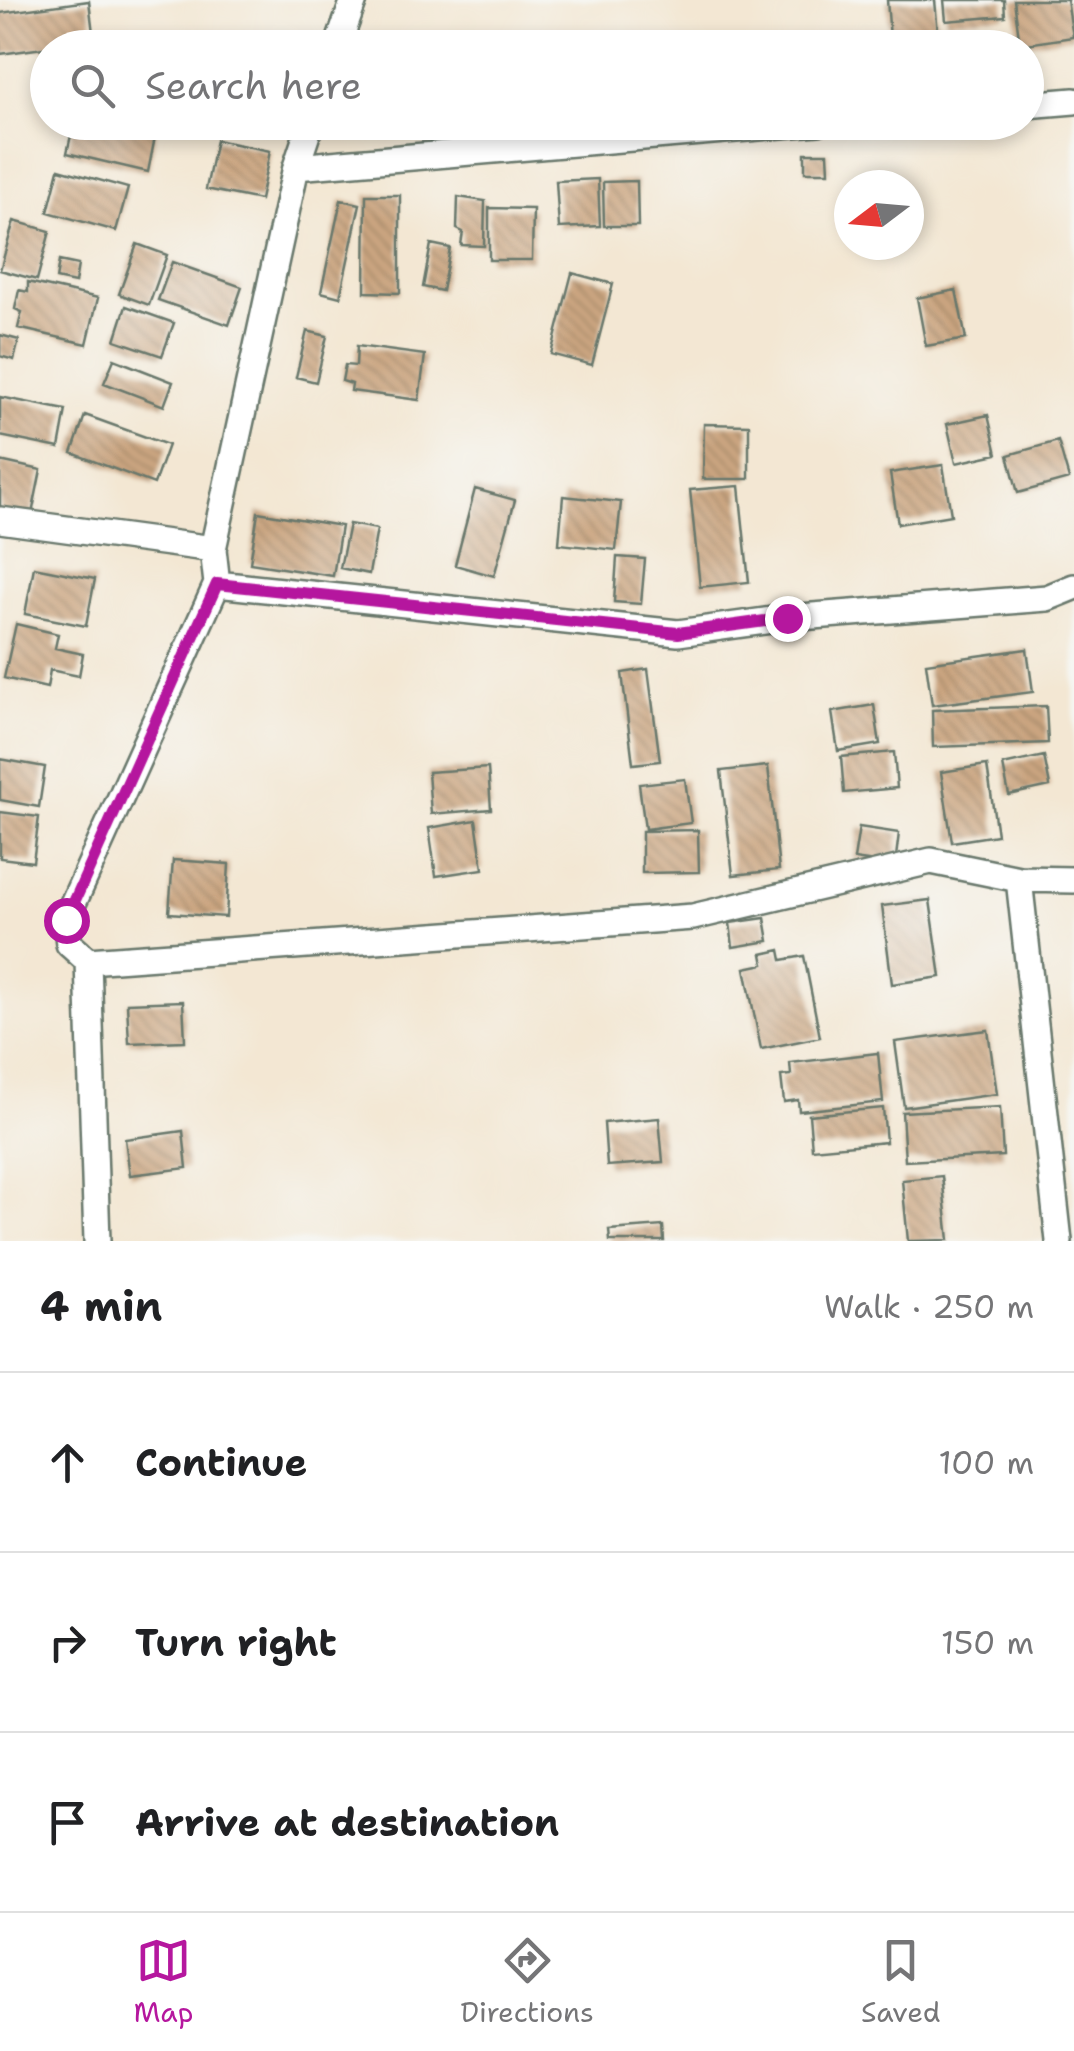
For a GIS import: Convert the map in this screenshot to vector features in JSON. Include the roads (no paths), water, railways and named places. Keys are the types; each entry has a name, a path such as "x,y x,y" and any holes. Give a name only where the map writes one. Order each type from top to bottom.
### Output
{"street":[{"path":"343,30 354,0"},
{"path":"1044,104 1074,101"},
{"path":"305,140 213,549 217,584 66,920 69,944 88,961 694,917 932,861 1019,878 1074,880"},
{"path":"296,167 609,140"},
{"path":"0,520 213,549"},
{"path":"217,584 678,633 787,618 1047,598 1074,588"},
{"path":"1019,878 1059,1241"},
{"path":"88,961 97,1241"}]}
